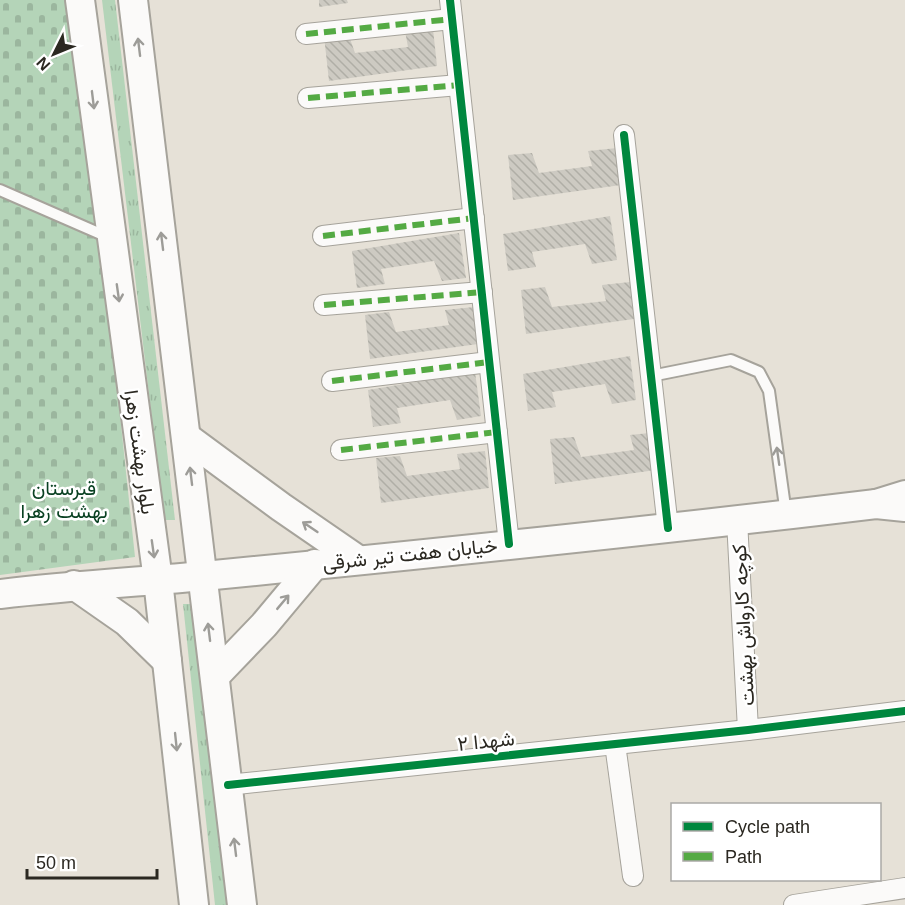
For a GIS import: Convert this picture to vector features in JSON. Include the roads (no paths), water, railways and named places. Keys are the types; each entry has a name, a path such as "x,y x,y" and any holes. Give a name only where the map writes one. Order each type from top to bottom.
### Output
{"main road":[{"name":"بلوار بهشت زهرا","path":"80,0 158,580 194,905"},
{"path":"133,0 242,905"},
{"path":"186,437 358,560"},
{"name":"خیابان هفت تیر شرقی","path":"0,594 74,585 202,576 669,528 876,504 905,495"},
{"name":"خیابان هفت تیر شرقی","path":"876,504 905,507"},
{"path":"215,676 264,625 315,564"},
{"path":"74,585 127,622 167,661"}],"street":[{"path":"306,34 451,10 509,544"},
{"path":"308,99 459,85"},
{"path":"624,135 669,528"},
{"path":"322,236 474,218"},
{"path":"324,304 482,292"},
{"path":"332,381 489,362"},
{"path":"341,450 497,432"},
{"name":"کوچه کارواش بهشت","path":"737,520 748,730"},
{"name":"شهدا ۲","path":"228,785 748,730 905,711"},
{"path":"615,744 633,876"},
{"path":"794,905 905,888"}],"lane":[{"path":"0,190 111,239"},
{"path":"651,376 731,360 759,372 769,391 786,514"}],"park label":[{"name":"قبرستان بهشت زهرا","path":"64,500"}]}
